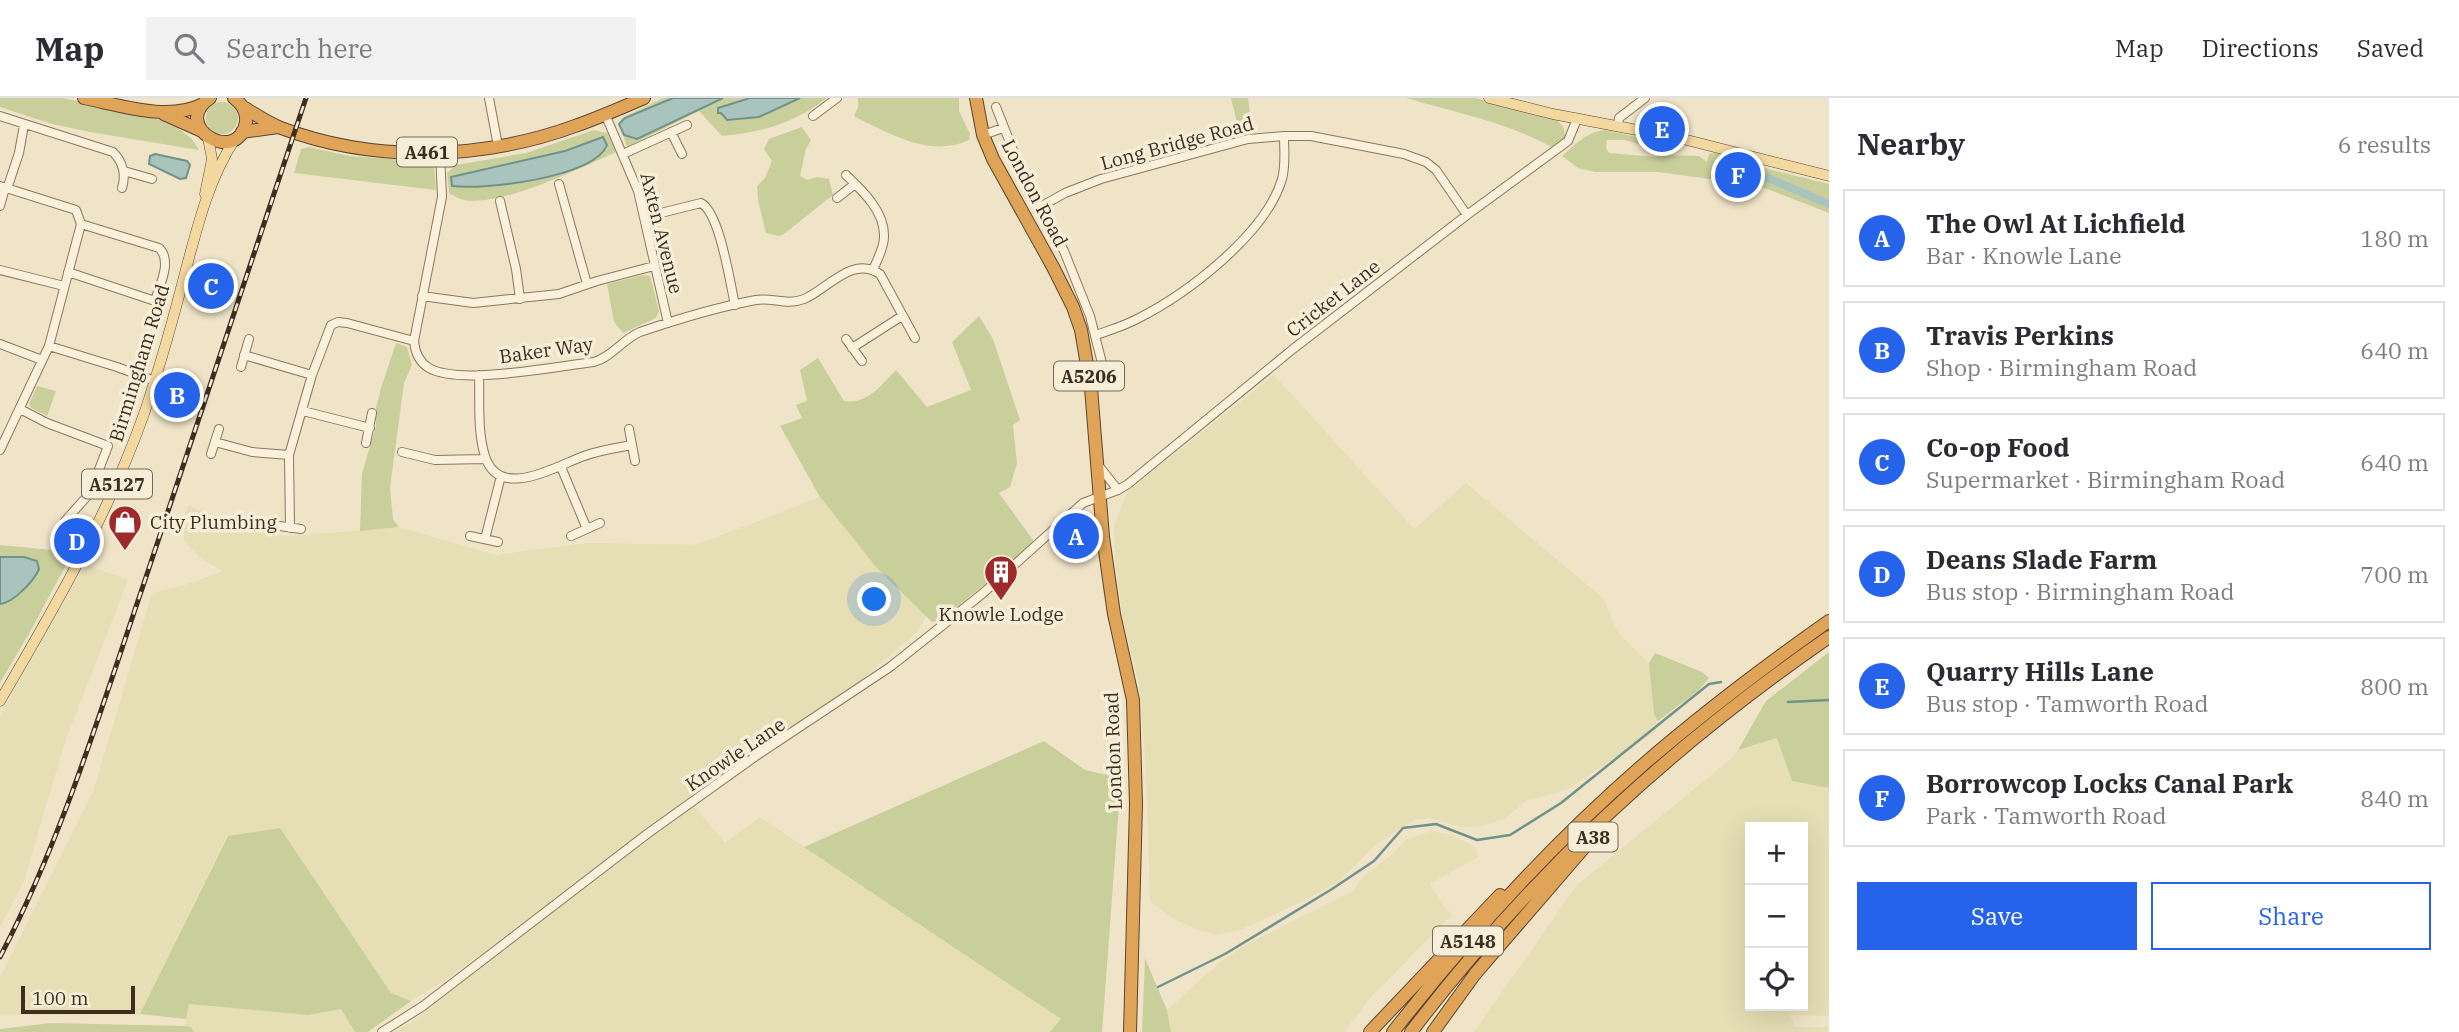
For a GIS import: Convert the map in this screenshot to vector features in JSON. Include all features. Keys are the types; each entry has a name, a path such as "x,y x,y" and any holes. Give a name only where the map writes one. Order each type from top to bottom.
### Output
{"highway":[{"path":"84,98 158,111 186,111 207,100"},
{"name":"A461","path":"237,100 278,127 307,136 369,149 440,152 498,146 575,126 644,98"},
{"name":"London Road","path":"976,98 983,135 993,159 1073,307 1081,330 1091,388 1103,537 1114,614 1133,700 1136,804 1130,1032"},
{"path":"205,134 198,117 207,100"},
{"path":"158,111 218,142 239,135 246,119 237,100"},
{"name":"A461","path":"239,135 278,127"},
{"name":"A38","path":"1370,1032 1484,910 1549,855 1653,757 1734,691 1829,621"},
{"name":"A38","path":"1433,1032 1475,974 1597,834 1726,713 1829,637"},
{"name":"A5148","path":"1411,1032 1468,960 1556,863 1653,771 1726,713"},
{"name":"A5148","path":"1393,1032 1448,964 1549,855"}],"main road":[{"path":"1489,98 1577,119 1679,138 1829,176"},
{"name":"Birmingham Road","path":"0,701 99,524 129,455 155,382 201,215 212,159 205,134"},
{"name":"Birmingham Road","path":"201,215 222,159 239,135"}],"street":[{"path":"489,98 498,146"},
{"path":"813,116 837,98"},
{"path":"1618,126 1619,118 1645,98"},
{"name":"London Road","path":"996,107 1026,183 1065,251 1096,335 1104,371 1091,388"},
{"name":"Axten Avenue","path":"605,114 623,154 645,217 668,323"},
{"path":"0,116 113,152 124,171 122,188"},
{"name":"Cricket Lane","path":"1100,496 1118,490 1293,349 1568,141 1577,119"},
{"path":"623,154 687,124"},
{"path":"0,206 4,188 19,153 24,125"},
{"name":"London Road","path":"983,135 1003,128"},
{"path":"671,132 682,154"},
{"path":"1096,335 1134,321 1163,305 1227,256 1248,236 1266,212 1282,182 1284,136"},
{"name":"Long Bridge Road","path":"1040,207 1065,193 1101,179 1248,139 1311,136 1404,154 1426,162 1436,170 1467,215"},
{"path":"290,528 289,455 327,331 331,325 338,322 347,323 414,341 442,197 440,152"},
{"path":"124,171 152,179"},
{"path":"846,175 870,201 879,216 883,227 883,243 873,270 880,274 915,338"},
{"path":"559,184 587,284"},
{"path":"837,198 855,184"},
{"path":"0,450 49,346 82,223 76,210 4,188"},
{"path":"500,201 520,299"},
{"path":"645,217 701,203 708,207 718,230 735,305"},
{"path":"68,272 155,301 166,261 164,253 159,248 82,223"},
{"path":"422,296 461,303 559,294 654,265"},
{"name":"Baker Way","path":"414,341 416,353 427,367 440,373 479,375 594,362 606,357 635,334 668,323 765,299 796,302 849,271 859,268 873,270"},
{"path":"0,270 64,286"},
{"path":"852,348 902,316"},
{"path":"240,367 249,339"},
{"path":"846,339 862,361"},
{"path":"0,344 41,360"},
{"path":"49,346 155,382"},
{"path":"244,355 312,375"},
{"path":"479,375 481,438 485,459 501,476 511,479 526,478 596,452 632,445"},
{"path":"20,409 47,423 108,446 90,493 65,521"},
{"path":"303,411 370,428"},
{"path":"366,443 372,413"},
{"path":"211,454 219,429"},
{"path":"629,429 635,461"},
{"path":"215,442 252,452 289,455"},
{"path":"402,452 435,460 485,459"},
{"path":"1097,464 1118,490"},
{"path":"561,467 587,529"},
{"path":"485,539 501,476"},
{"name":"Knowle Lane","path":"382,1032 423,1006 667,819 890,667 982,594 1083,503 1100,496"},
{"path":"571,536 600,523"},
{"path":"280,526 301,530"},
{"path":"470,536 498,542"}],"shaded area":[{"path":"1274,375 1414,529 1466,483 1604,599 1618,633 1649,663 1654,714 1658,721 1656,731 1566,790 1526,801 1504,819 1482,826 1460,827 1429,818 1414,820 1375,845 1340,880 1306,900 1242,929 1218,935 1198,930 1172,918 1150,901 1146,769 1139,684 1123,619 1115,562 1114,525 1128,491"},
{"path":"820,497 877,568 926,616 918,631 859,682 790,729 775,733 762,723 769,738 760,748 450,977 411,1001 391,993 280,829 227,836 140,1014 0,1015 0,977 94,789 152,593 185,585 222,571 202,559 184,541 185,514 189,505 232,527 270,535 290,536 399,527 495,555 589,543 696,545"},
{"path":"90,566 128,580 65,742 24,881 0,927 0,716 81,572"},
{"path":"1777,738 1822,785 1829,788 1829,1016 1790,1015 1795,1027 1829,1027 1829,1032 1474,1032 1576,886 1733,757 1738,750"},
{"path":"693,805 725,843 760,817 1062,1020 1050,1032 394,1032 410,1023"},
{"path":"1431,831 1449,834 1468,843 1477,850 1478,857 1430,884 1444,907 1451,913 1450,917 1370,998 1344,1032 1171,1032 1167,1010 1220,962 1247,944 1354,890 1363,877 1394,853 1406,839"},
{"path":"188,1004 308,1015 341,1009 355,1032 194,1032 191,1027 185,1026"}],"green space":[{"path":"0,98 63,98 153,117 180,126 179,129 192,139 199,150 52,124 0,107"},
{"path":"663,98 827,98 803,114 778,125 722,136 699,111 627,147 619,123 622,118"},
{"path":"858,98 959,98 959,111 970,134 969,140 940,146 911,142 855,117"},
{"path":"1231,98 1248,98 1253,136 1241,139"},
{"path":"1406,98 1475,98 1557,120 1564,128 1565,137 1553,148 1518,131"},
{"path":"222,102 233,107 238,118 233,129 222,134 211,129 206,118 211,107"},
{"path":"802,127 811,140 806,149 800,176 807,180 817,177 829,179 833,195 784,234 779,236 766,233 757,186 765,178 772,161 764,149 769,139"},
{"path":"594,130 607,133 616,152 541,185 499,198 464,200 449,193 447,173 456,165 526,153"},
{"path":"1606,130 1645,139 1638,144 1624,140 1607,140 1606,148 1609,153 1656,157 1699,156 1707,162 1709,154 1724,154 1748,164 1829,184 1829,213 1759,186 1659,172 1595,172 1578,168 1562,156 1587,136"},
{"path":"309,147 349,156 423,161 434,166 436,190 294,173 301,149"},
{"path":"643,275 650,276 659,311 656,318 623,333 614,322 607,284"},
{"path":"979,316 993,339 1020,420 1013,425 1017,463 1010,487 999,493 1035,543 941,620 932,622 877,568 820,497 780,426 802,418 796,405 807,401 800,370 818,358 844,401 867,397 896,370 927,407 971,390 952,342"},
{"path":"396,343 407,347 412,365 404,383 390,488 393,519 399,527 360,531 362,473 376,426 376,408 381,388"},
{"path":"37,386 56,391 47,416 31,408 29,404"},
{"path":"0,545 73,552 0,683"},
{"path":"1829,652 1829,788 1792,781 1777,738 1738,750 1766,701"},
{"path":"1655,653 1702,672 1709,678 1699,690 1658,721 1654,714 1649,663"},
{"path":"1044,741 1085,770 1121,778 1102,1032 1050,1032 1061,1019 804,847"},
{"path":"280,828 391,993 411,1001 368,1032 355,1032 341,1009 308,1015 189,1004 186,1019 140,1014 228,836"},
{"path":"1145,958 1167,1010 1171,1032 1142,1032"},
{"path":"51,1023 185,1026 191,1027 194,1032 0,1032 0,1029"}],"water":[{"path":"673,98 723,98 637,139 624,135 619,124 625,118"},
{"path":"750,98 800,98 759,117 727,120 718,113 718,108"},
{"path":"603,137 607,145 598,156 561,174 488,186 452,186 451,177 565,151"},
{"path":"155,154 187,161 190,165 186,178 180,179 149,164 150,156"},
{"path":"0,557 24,557 37,561 39,569 22,591 11,600 0,604"}],"waterway":[{"path":"1738,170 1763,176 1829,204"},
{"path":"1158,987 1225,954 1332,889 1374,861 1403,828 1436,824 1477,840 1510,835 1561,803 1709,684 1721,682"},
{"path":"1788,702 1829,700"}],"railway":[{"path":"0,957 42,867 79,774 306,98"}],"place":[{"name":"Quarry Hills Lane","path":"1662,129"},
{"name":"Borrowcop Locks Canal Park","path":"1738,175"},
{"name":"Co-op Food","path":"211,286"},
{"name":"Travis Perkins","path":"177,395"},
{"name":"The Owl At Lichfield","path":"1076,536"},
{"name":"Deans Slade Farm","path":"77,541"},
{"name":"City Plumbing","path":"125,552"},
{"name":"Knowle Lodge","path":"1001,602"}]}
